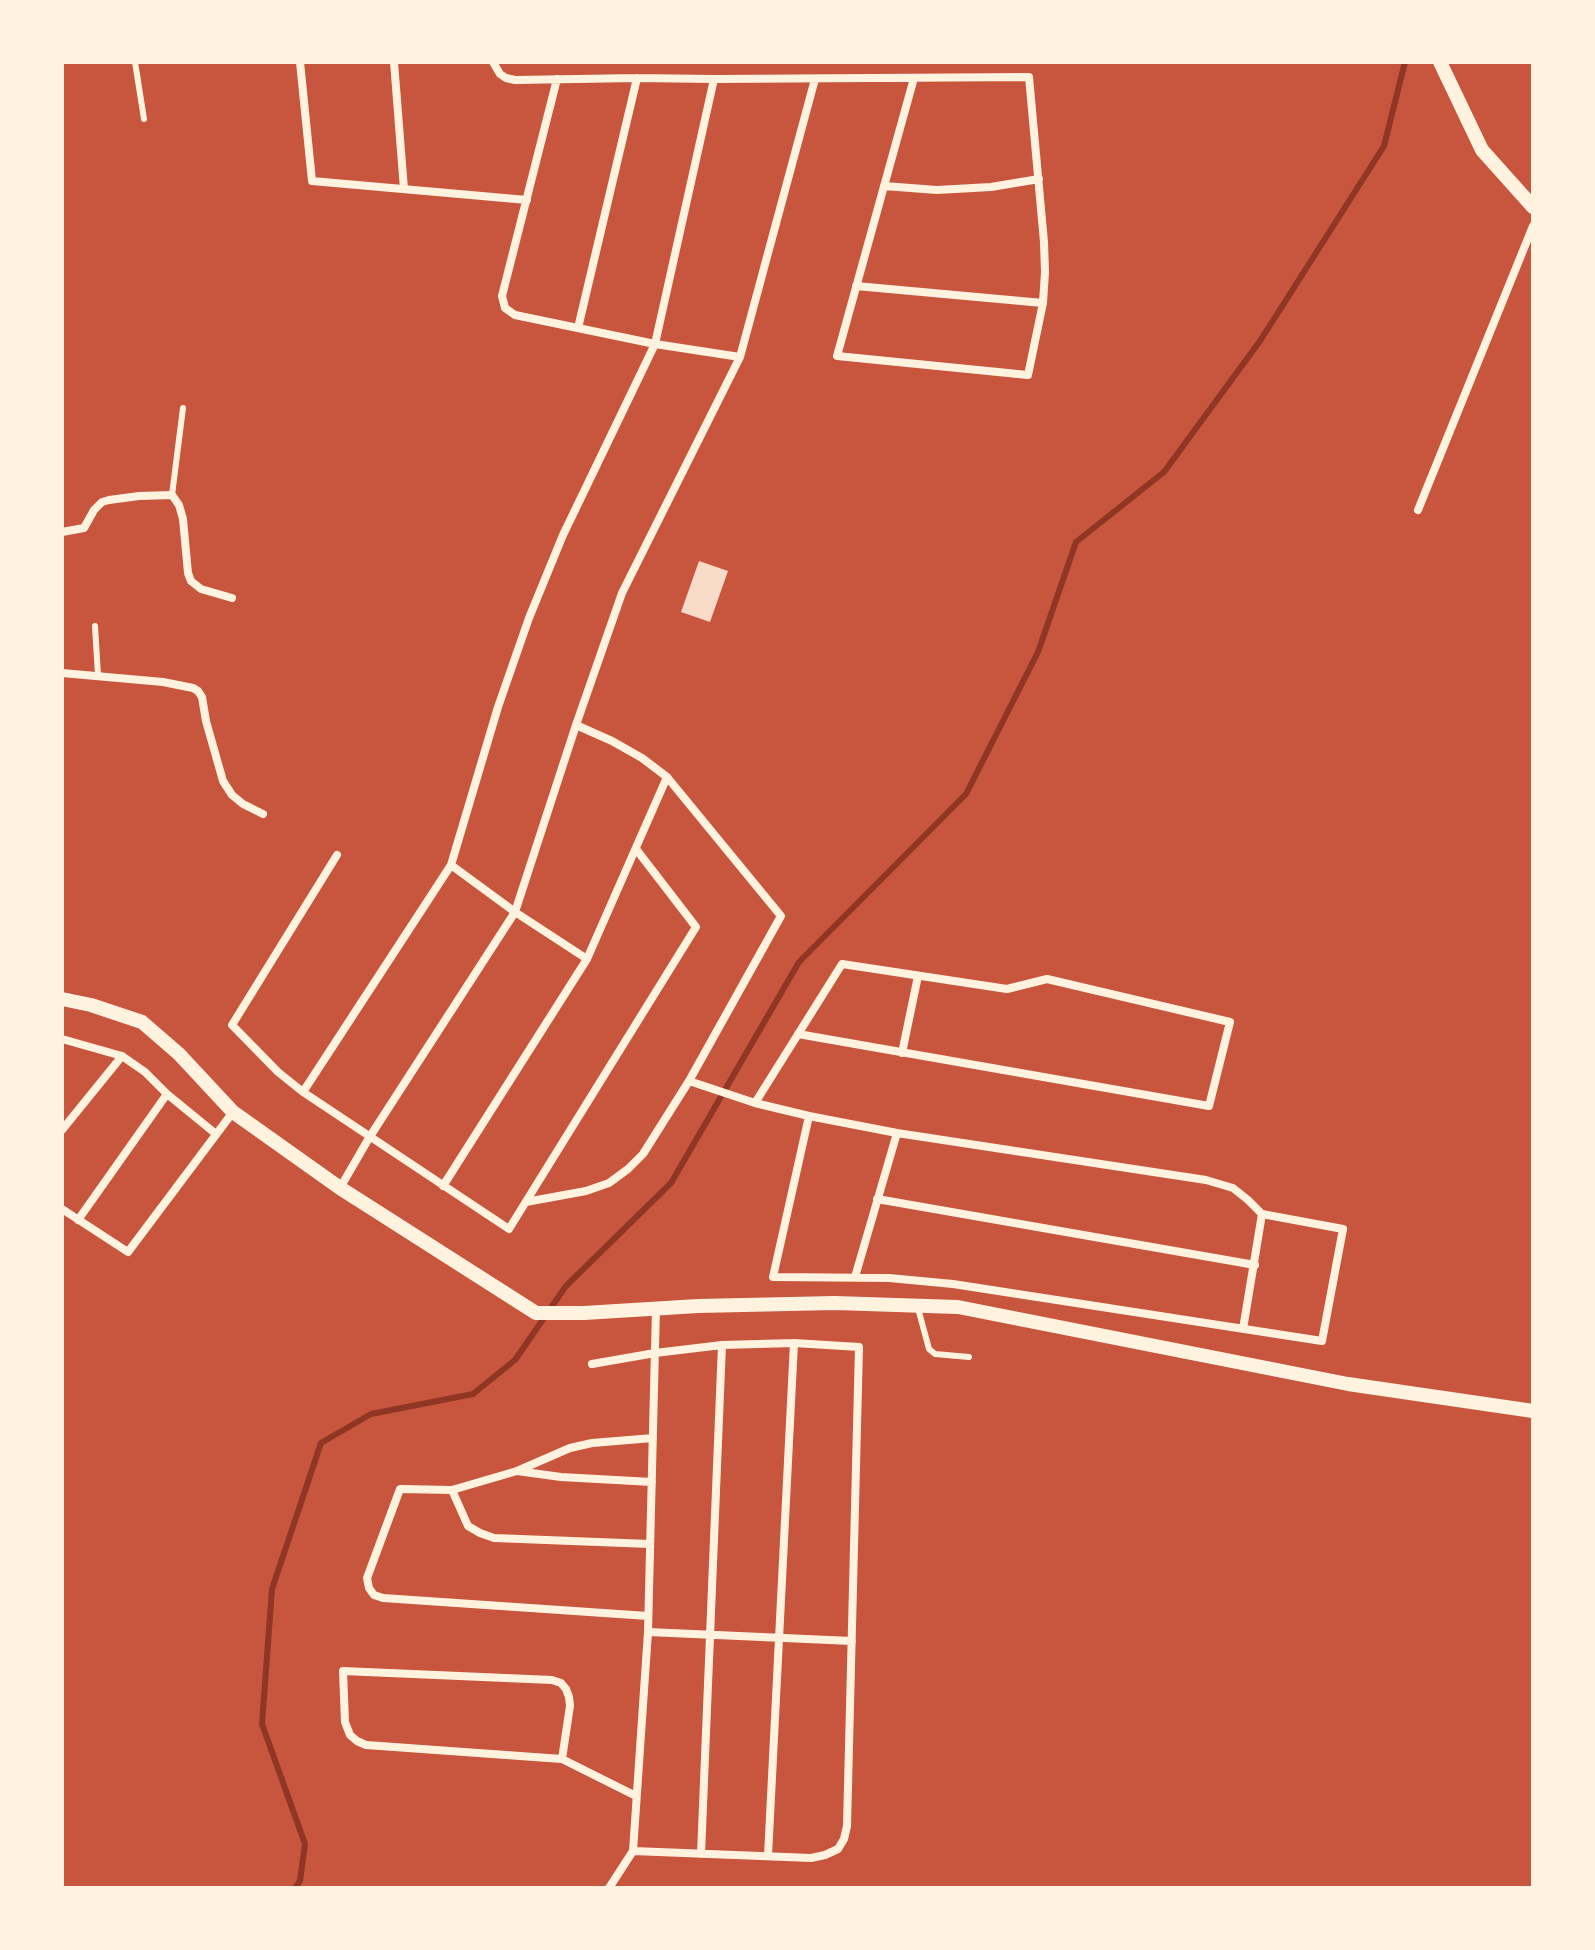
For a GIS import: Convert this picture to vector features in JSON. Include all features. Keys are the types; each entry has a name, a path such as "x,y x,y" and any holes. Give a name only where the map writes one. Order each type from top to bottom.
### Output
{"street":[{"path":"300,62 312,181 527,200"},
{"path":"394,62 404,189"},
{"path":"493,62 500,74 515,80 1029,77 1044,242 1043,303 1028,375 837,356 914,78"},
{"path":"1440,62 1482,150 1533,207"},
{"path":"578,328 637,78"},
{"path":"557,79 502,296 509,313 655,344 740,357"},
{"path":"303,1092 451,865 498,707 529,618 563,535 655,344 714,79"},
{"path":"340,1188 515,912 622,593 740,357 815,79"},
{"path":"884,186 937,190 991,187 1039,179"},
{"path":"1418,510 1533,226"},
{"path":"856,286 1043,303"},
{"path":"62,532 84,528 102,502 172,495 183,519 191,581 201,589 232,598"},
{"path":"62,673 163,682 198,691 223,781 232,795 263,814"},
{"path":"526,1202 586,1191 609,1183 643,1154 689,1081 781,916 667,777 642,758 576,725"},
{"path":"443,1186 587,959 667,777"},
{"path":"337,855 232,1025 278,1072 303,1092 509,1229 696,927 636,849"},
{"path":"451,865 587,959"},
{"path":"755,1103 798,1034 842,964 1007,989 1047,979 1230,1022 1209,1106 798,1034"},
{"path":"902,1053 918,976"},
{"path":"62,999 142,1022 179,1054 233,1112 340,1188 536,1313 835,1303 958,1307 1348,1384 1533,1411"},
{"path":"62,1039 122,1056 216,1134"},
{"path":"62,1130 122,1056"},
{"path":"689,1081 755,1103 897,1133 1206,1180 1233,1188 1262,1214 1343,1229 1322,1341 953,1284 889,1278 773,1277 809,1116"},
{"path":"78,1220 167,1094"},
{"path":"62,1209 128,1252 233,1112"},
{"path":"855,1277 897,1133"},
{"path":"877,1199 1255,1265"},
{"path":"1243,1329 1262,1214"},
{"path":"609,1888 633,1851 648,1632 656,1308"},
{"path":"592,1364 722,1345 794,1343 859,1347 847,1826 844,1839 838,1849 811,1858 633,1851"},
{"path":"768,1856 794,1343"},
{"path":"701,1854 722,1345"},
{"path":"648,1616 383,1598 374,1595 367,1578 400,1489 452,1490 517,1471 570,1448 653,1438"},
{"path":"517,1471 561,1477 652,1482"},
{"path":"452,1490 468,1526 494,1538 650,1544"},
{"path":"648,1632 852,1641"},
{"path":"562,1759 570,1706 566,1689 561,1683 552,1680 343,1671 345,1722 350,1735 366,1745 562,1759 636,1796"}],"lane":[{"path":"135,62 144,119"},
{"path":"172,495 183,408"},
{"path":"95,626 98,675"},
{"path":"917,1304 929,1349 935,1354 969,1357"}],"building":[{"path":"699,561 728,571 710,622 681,612"}],"waterway":[{"path":"295,1888 300,1881 305,1844 262,1724 272,1589 321,1443 371,1414 473,1394 515,1360 566,1286 671,1183 799,962 966,794 1038,652 1076,542 1164,472 1260,341 1384,146 1405,62"}]}
